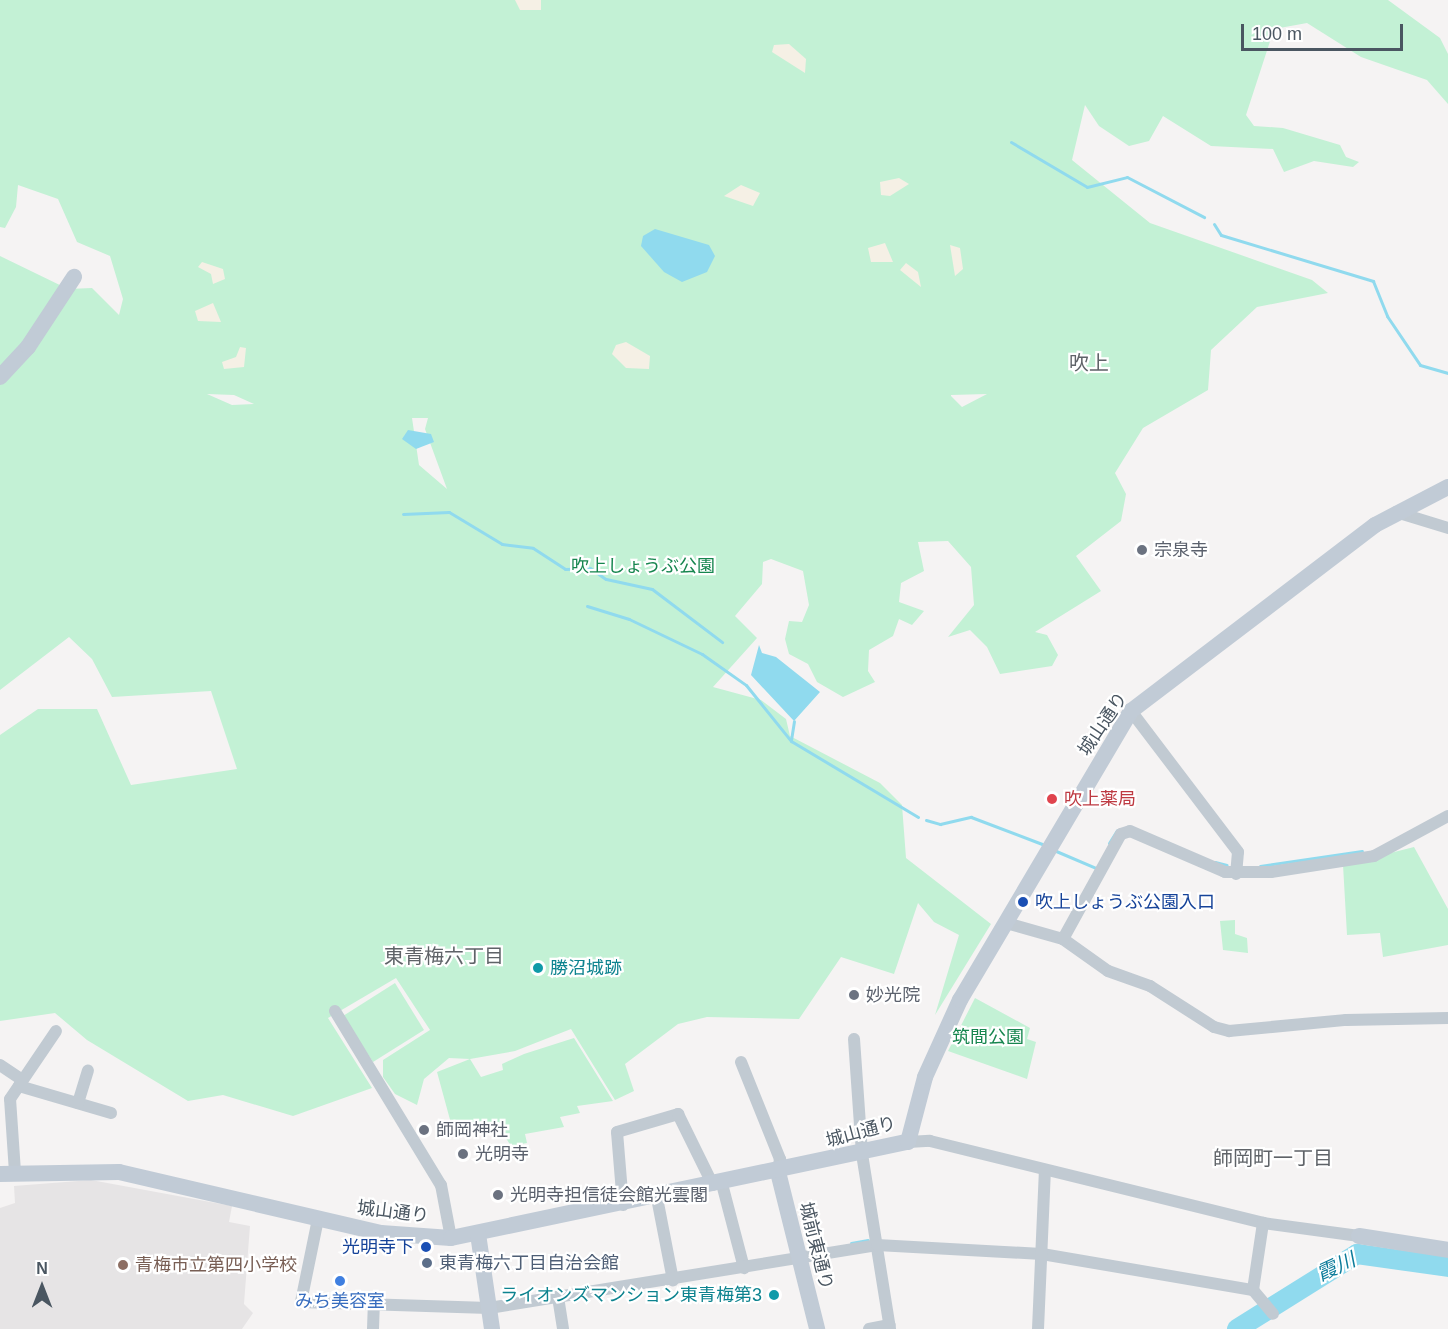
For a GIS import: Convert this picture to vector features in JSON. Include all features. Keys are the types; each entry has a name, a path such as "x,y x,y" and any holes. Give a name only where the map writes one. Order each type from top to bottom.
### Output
{"street":[{"path":"0,377 28,347 74,277"},
{"name":"城山通り","path":"8,1173 119,1172 381,1233 451,1238 657,1198 908,1142 934,1054 1006,923 1131,711 1396,512 1448,487"},
{"path":"1396,512 1448,528"},
{"path":"1131,711 1238,852 1236,874"},
{"path":"1063,939 1121,834 1130,831 1236,874 1374,856 1448,816"},
{"path":"1006,923 1063,939 1108,971 1150,986 1214,1027 1229,1031 1346,1020 1448,1018"},
{"path":"335,1011 441,1185 451,1238"},
{"path":"8,1173 10,1099 56,1031"},
{"path":"854,1039 862,1154 890,1327 869,1329"},
{"path":"741,1062 780,1159 778,1172"},
{"path":"0,1065 20,1083 111,1113"},
{"path":"78,1103 88,1070"},
{"path":"623,1205 617,1132 678,1114 717,1185 744,1268"},
{"path":"908,1142 930,1141 1263,1223 1448,1250"},
{"path":"1038,1329 1045,1170"},
{"name":"城前東通り","path":"778,1172 817,1329"},
{"path":"657,1198 673,1280"},
{"path":"318,1219 301,1302 491,1316 558,1301 877,1245 1042,1254 1253,1290 1273,1314"},
{"path":"1253,1290 1263,1223"},
{"path":"478,1234 491,1316"},
{"path":"558,1301 562,1329"},
{"path":"373,1329 374,1307"}],"shaded area":[{"name":"青梅市立第四小学校","path":"91,1180 232,1206 229,1222 250,1226 244,1304 253,1313 242,1329 0,1329 0,1208 15,1203 14,1186"}],"green space":[{"name":"吹上しょうぶ公園","path":"0,0 1388,0 1440,38 1448,54 1448,104 1427,80 1361,57 1307,23 1274,29 1246,115 1254,126 1283,128 1340,145 1346,157 1359,162 1353,167 1314,161 1284,172 1273,149 1211,146 1163,116 1149,141 1129,146 1099,126 1085,105 1072,160 1150,223 1312,280 1328,293 1257,307 1211,350 1208,390 1143,428 1115,473 1126,494 1121,521 1076,556 1101,591 1035,632 1047,635 1058,655 1052,666 1000,674 987,647 970,630 948,637 974,605 971,567 948,541 918,542 924,571 901,583 899,602 924,611 912,625 899,619 893,636 869,650 868,671 875,682 843,697 817,682 808,664 789,654 785,639 789,621 802,622 809,605 803,571 771,559 763,562 762,584 735,616 757,638 713,687 761,700 786,719 790,736 880,783 902,805 906,858 991,924 935,1015 959,935 934,922 918,903 894,974 841,957 799,1019 707,1017 678,1024 625,1064 634,1091 615,1100 571,1029 515,1051 470,1059 449,1058 424,1079 417,1105 395,1094 383,1077 383,1060 430,1030 396,978 328,1018 372,1088 293,1116 223,1095 188,1101 87,1040 55,1013 0,1021 0,735 38,709 97,709 131,785 237,769 211,691 112,697 92,659 69,637 0,690 0,256 68,289 92,288 119,315 123,299 110,256 77,242 58,199 18,185 16,207 5,228 0,227","holes":["207,394 234,395 254,404 232,405","987,394 962,407 951,395","412,418 428,418 425,429 447,489 419,465"]},
{"path":"1414,847 1448,909 1448,945 1383,957 1380,933 1347,935 1343,865"},
{"path":"1235,920 1235,934 1247,938 1248,953 1223,950 1220,921"},
{"path":"395,983 424,1030 373,1062 343,1016"},
{"name":"筑間公園","path":"975,998 1030,1028 1027,1039 1036,1042 1027,1079 948,1051"},
{"path":"574,1038 613,1101 577,1106 580,1113 560,1117 564,1127 525,1134 527,1143 511,1146 499,1127 484,1130 482,1121 452,1127 437,1072 470,1059 481,1077 503,1070 502,1064 524,1054"}],"sand":[{"path":"515,0 541,0 541,10 520,10"},
{"path":"789,44 806,59 805,73 772,52 774,45"},
{"path":"899,178 909,184 890,196 881,195 880,182"},
{"path":"741,185 760,193 753,206 724,196"},
{"path":"885,243 893,262 871,262 868,248"},
{"path":"950,245 960,248 963,269 955,276"},
{"path":"202,262 223,269 225,279 213,284 211,274 198,267"},
{"path":"906,263 918,272 921,287 900,270"},
{"path":"213,303 221,322 198,321 195,311"},
{"path":"626,342 650,356 649,369 626,368 612,354 616,345"},
{"path":"240,347 246,348 244,367 224,369 222,362 236,357"}],"water":[{"path":"655,229 709,245 715,256 707,272 682,282 664,272 641,246 643,236"},
{"path":"408,430 431,434 434,442 416,449 402,439"},
{"path":"759,645 762,653 776,657 820,692 794,721 751,675"}],"waterway":[{"path":"1011,142 1087,187 1127,177 1204,217"},
{"path":"1214,224 1221,235 1373,281 1387,316 1420,365 1448,373"},
{"path":"403,514 449,512 502,544 533,548 565,569 590,568 606,579 652,589 722,642"},
{"path":"587,606 629,619 702,654 746,685 791,741 918,817"},
{"path":"791,740 794,721"},
{"path":"926,820 940,824 971,817 1042,844"},
{"path":"1109,843 1117,830"},
{"path":"1056,851 1096,868"},
{"path":"1260,866 1362,851"},
{"path":"1215,862 1227,865"},
{"path":"851,1243 868,1240"},
{"name":"霞川","path":"1237,1329 1357,1254 1448,1267"}],"place":[{"name":"宗泉寺","path":"1142,550"},
{"name":"吹上薬局","path":"1052,799"},
{"name":"吹上しょうぶ公園入口","path":"1023,902"},
{"name":"勝沼城跡","path":"538,968"},
{"name":"妙光院","path":"854,995"},
{"name":"師岡神社","path":"424,1130"},
{"name":"光明寺","path":"463,1154"},
{"name":"光明寺担信徒会館光雲閣","path":"498,1195"},
{"name":"光明寺下","path":"426,1247"},
{"name":"東青梅六丁目自治会館","path":"427,1263"},
{"name":"青梅市立第四小学校","path":"123,1265"},
{"name":"みち美容室","path":"340,1281"},
{"name":"ライオンズマンション東青梅第3","path":"774,1295"}],"district":[{"name":"吹上","path":"1089,363"},
{"name":"東青梅六丁目","path":"444,956"},
{"name":"師岡町一丁目","path":"1273,1158"}]}
